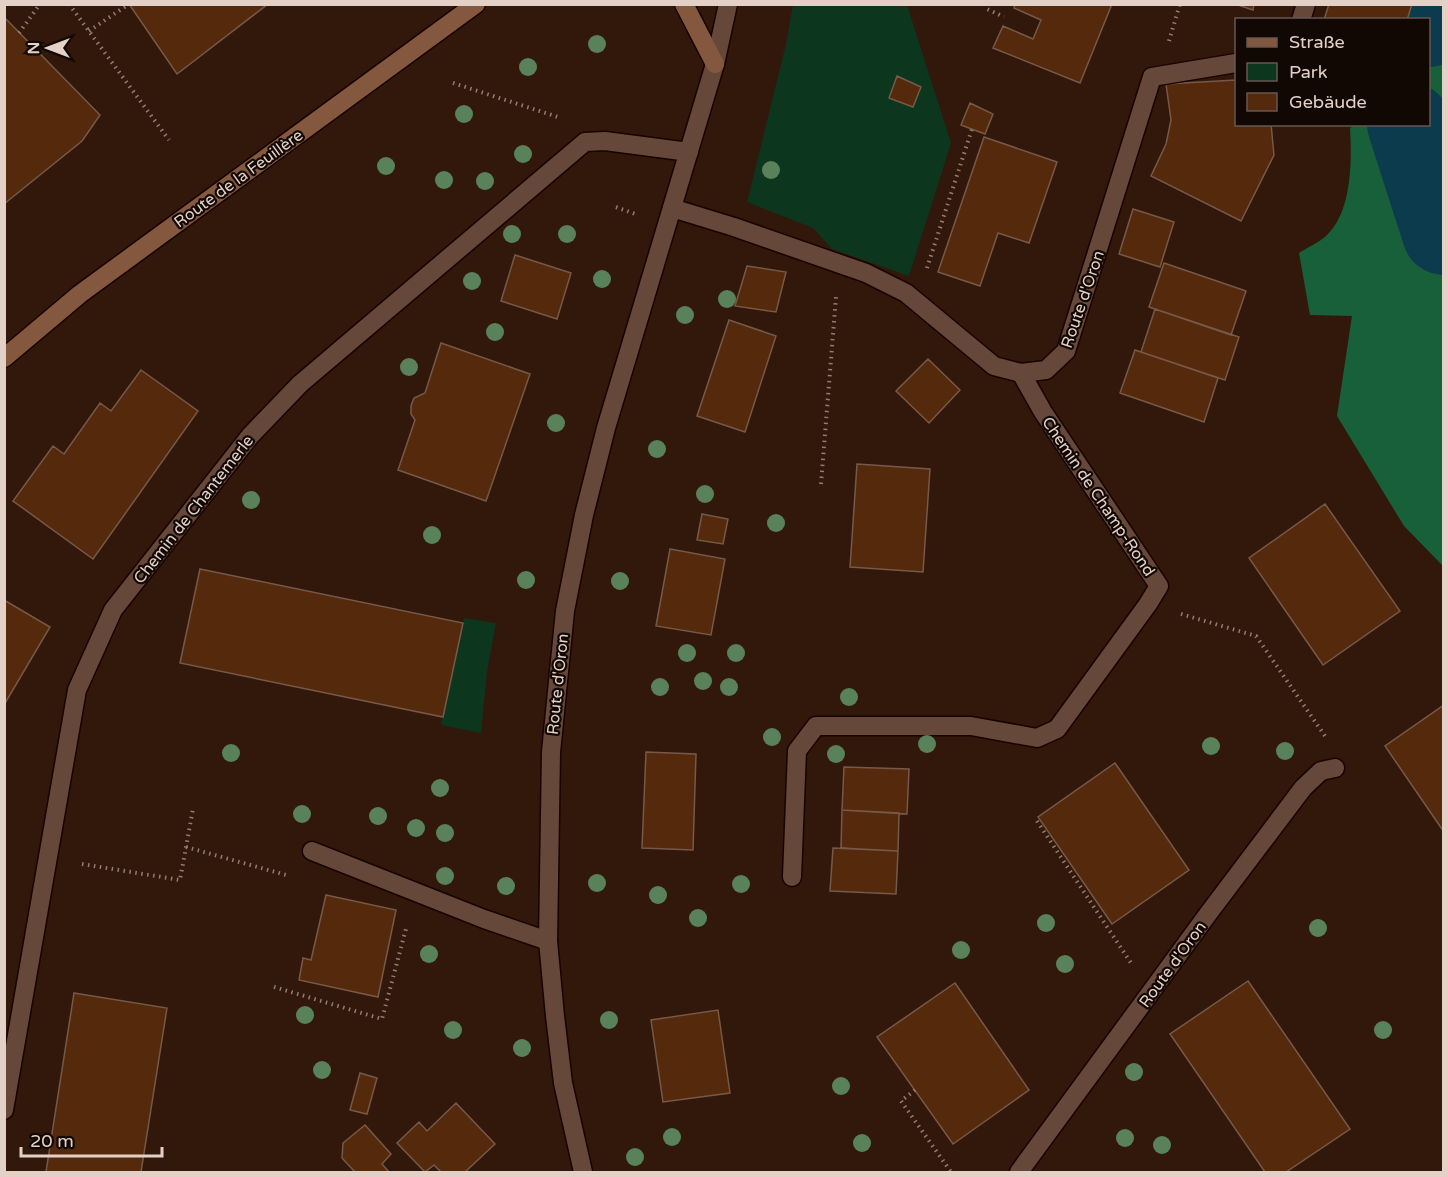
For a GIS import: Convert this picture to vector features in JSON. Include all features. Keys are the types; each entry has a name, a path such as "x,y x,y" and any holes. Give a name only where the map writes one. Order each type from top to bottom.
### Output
{"main road":[{"name":"Route de la Feuillère","path":"4,358 80,294 476,4"},
{"path":"684,4 715,64"}],"street":[{"name":"Route d'Oron","path":"583,1173 563,1083 548,941 551,752 565,611 584,515 606,428 715,64 728,4"},
{"name":"Route d'Oron","path":"672,208 866,273 906,293 994,366 1022,373 1046,370 1066,351 1152,77 1235,63"},
{"path":"585,142 605,141 689,152"},
{"name":"Chemin de Chantemerle","path":"4,1110 77,690 113,610 250,436 300,384 585,142"},
{"name":"Chemin de Champ-Rond","path":"792,877 797,752 816,726 970,726 1037,738 1057,729 1159,586 1043,412 1022,373"},
{"name":"Route d'Oron","path":"1019,1173 1303,788 1321,771 1335,768"},
{"path":"312,851 484,919 548,941"}],"path":[{"path":"19,33 40,4"},
{"path":"69,4 169,140"},
{"path":"89,31 129,4"},
{"path":"989,4 987,9 1004,17"},
{"path":"453,83 583,124 585,142"},
{"path":"916,301 972,129"},
{"path":"821,484 838,263"},
{"path":"1148,604 1256,636 1325,737 1335,768"},
{"path":"73,869 82,863 180,880 193,809"},
{"path":"1037,821 1130,963 1159,982"},
{"path":"186,847 293,877"},
{"path":"274,987 382,1019 416,892"},
{"path":"915,1090 901,1101 951,1173"}],"green space":[{"path":"793,5 907,5 951,143 909,276 832,249 813,228 747,202 786,44"},
{"path":"1422,5 1444,5 1443,566 1404,526 1337,416 1352,316 1310,315 1299,253 1327,235 1341,213 1349,184 1350,128 1354,126 1430,126 1430,18 1419,18"},
{"path":"464,618 496,623 487,672 481,733 441,725"}],"building":[{"path":"129,4 268,4 177,74"},
{"path":"1015,4 1112,4 1080,83 993,48 1003,26 1033,39 1041,20 1014,8"},
{"path":"1235,4 1254,4 1253,10"},
{"path":"1329,4 1412,4 1408,18 1325,18"},
{"path":"4,17 100,115 82,141 4,204"},
{"path":"897,76 921,87 913,107 889,98"},
{"path":"1235,80 1235,126 1271,126 1274,155 1241,221 1151,176 1166,144 1171,120 1166,84"},
{"path":"970,103 993,114 985,134 961,125"},
{"path":"984,137 1057,162 1029,243 998,233 980,286 938,272"},
{"path":"1133,209 1174,222 1160,267 1119,254"},
{"path":"515,255 571,273 557,319 501,301"},
{"path":"1164,263 1246,291 1231,335 1149,307"},
{"path":"747,266 786,272 776,312 735,306"},
{"path":"1155,309 1239,337 1225,380 1141,352"},
{"path":"729,320 776,336 745,432 697,416"},
{"path":"441,343 530,374 486,501 398,470 415,420 411,414 411,406 414,398 425,393"},
{"path":"1135,350 1218,378 1204,422 1120,393"},
{"path":"928,359 960,390 929,423 896,391"},
{"path":"141,370 198,411 93,559 13,501 53,446 64,454 100,403 111,411"},
{"path":"857,464 930,469 923,572 850,567"},
{"path":"1325,504 1400,611 1323,665 1249,558"},
{"path":"702,514 728,519 723,544 697,540"},
{"path":"670,549 725,559 711,635 656,626"},
{"path":"200,569 463,623 443,717 180,663"},
{"path":"4,600 50,627 4,705"},
{"path":"1444,705 1444,832 1385,746"},
{"path":"646,752 696,754 693,850 642,848"},
{"path":"1115,763 1189,870 1112,924 1038,817"},
{"path":"844,767 909,769 907,814 842,810"},
{"path":"842,810 899,813 898,851 841,848"},
{"path":"833,848 898,851 896,894 830,891"},
{"path":"326,895 396,910 378,997 299,980 303,958 311,960"},
{"path":"1248,981 1350,1129 1286,1172 1265,1172 1170,1034"},
{"path":"955,983 1029,1090 953,1144 877,1037"},
{"path":"74,993 167,1008 141,1172 46,1172"},
{"path":"718,1010 730,1093 663,1102 651,1020"},
{"path":"360,1073 377,1078 367,1114 350,1110"},
{"path":"456,1103 495,1144 465,1172 441,1172 434,1165 425,1172 397,1143 419,1122 427,1131"},
{"path":"365,1125 391,1154 382,1164 389,1172 355,1172 342,1158 343,1143"}],"waterway":[{"path":"1430,18 1433,4"},
{"path":"1410,126 1444,233"}]}
